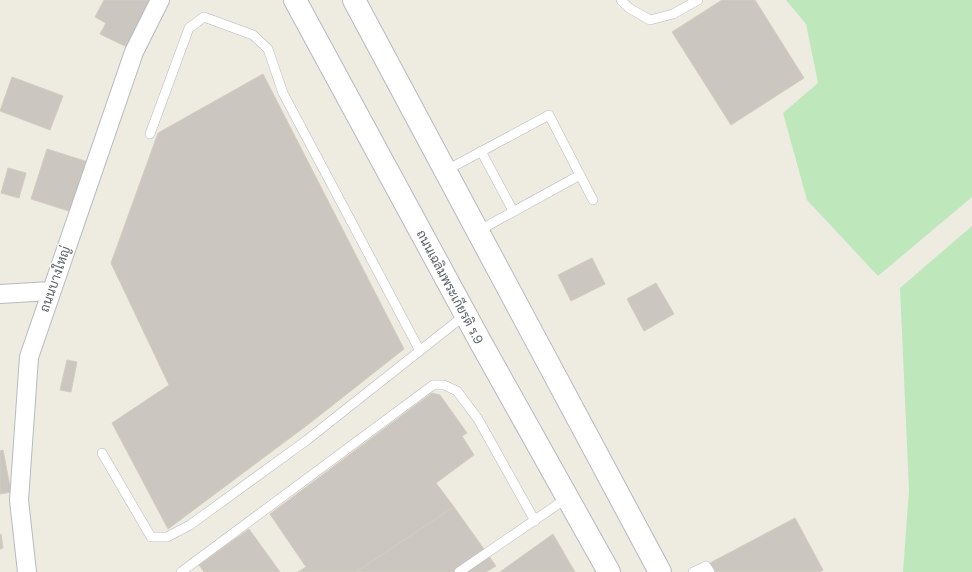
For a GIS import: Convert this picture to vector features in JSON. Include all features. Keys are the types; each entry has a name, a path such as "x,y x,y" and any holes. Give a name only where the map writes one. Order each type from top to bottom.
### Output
{"main road":[{"name":"ถนนเฉลิมพระเกียรติ ร.9","path":"295,0 465,315 609,572"},
{"path":"354,0 660,572"}],"street":[{"name":"ถนนบางใหญ่","path":"27,572 18,500 29,356 134,52 160,0"},
{"path":"0,294 51,291"}],"lane":[{"path":"621,0 629,8 650,20 673,14 698,0"},
{"path":"150,134 189,28 204,17 253,35 268,49 283,94 420,351"},
{"path":"445,171 549,115 593,200"},
{"path":"481,151 513,212"},
{"path":"478,231 580,175"},
{"path":"102,453 151,537 167,537 190,525 307,440 465,315"},
{"path":"181,572 433,385 444,385 457,391 478,419 535,521"},
{"path":"459,572 567,498"},
{"path":"693,572 706,566 710,572"}],"green space":[{"path":"786,0 972,0 972,197 878,276 807,200 783,113 818,83 806,24"},
{"path":"972,226 972,572 903,572 909,490 900,288"}],"building":[{"path":"104,0 153,0 129,48 100,34 106,23 95,17"},
{"path":"722,0 755,0 804,78 731,125 672,32"},
{"path":"263,74 404,349 310,423 168,529 112,423 169,385 111,263 158,133"},
{"path":"12,77 63,96 50,130 0,111"},
{"path":"47,149 88,162 72,212 31,199"},
{"path":"8,168 26,173 19,198 1,193"},
{"path":"592,258 605,284 571,301 558,275"},
{"path":"656,283 674,314 644,331 627,299"},
{"path":"67,360 77,362 71,392 60,390"},
{"path":"432,393 440,395 467,433 462,436 474,455 436,483 454,507 356,572 298,572 306,567 270,514"},
{"path":"3,450 11,492 0,494 0,451"},
{"path":"454,507 496,566 486,572 356,572"},
{"path":"795,518 823,570 820,572 715,572 710,563"},
{"path":"249,529 280,572 204,572 199,565"},
{"path":"1,534 3,548 0,549 0,535"},
{"path":"553,534 575,572 500,572"}]}
